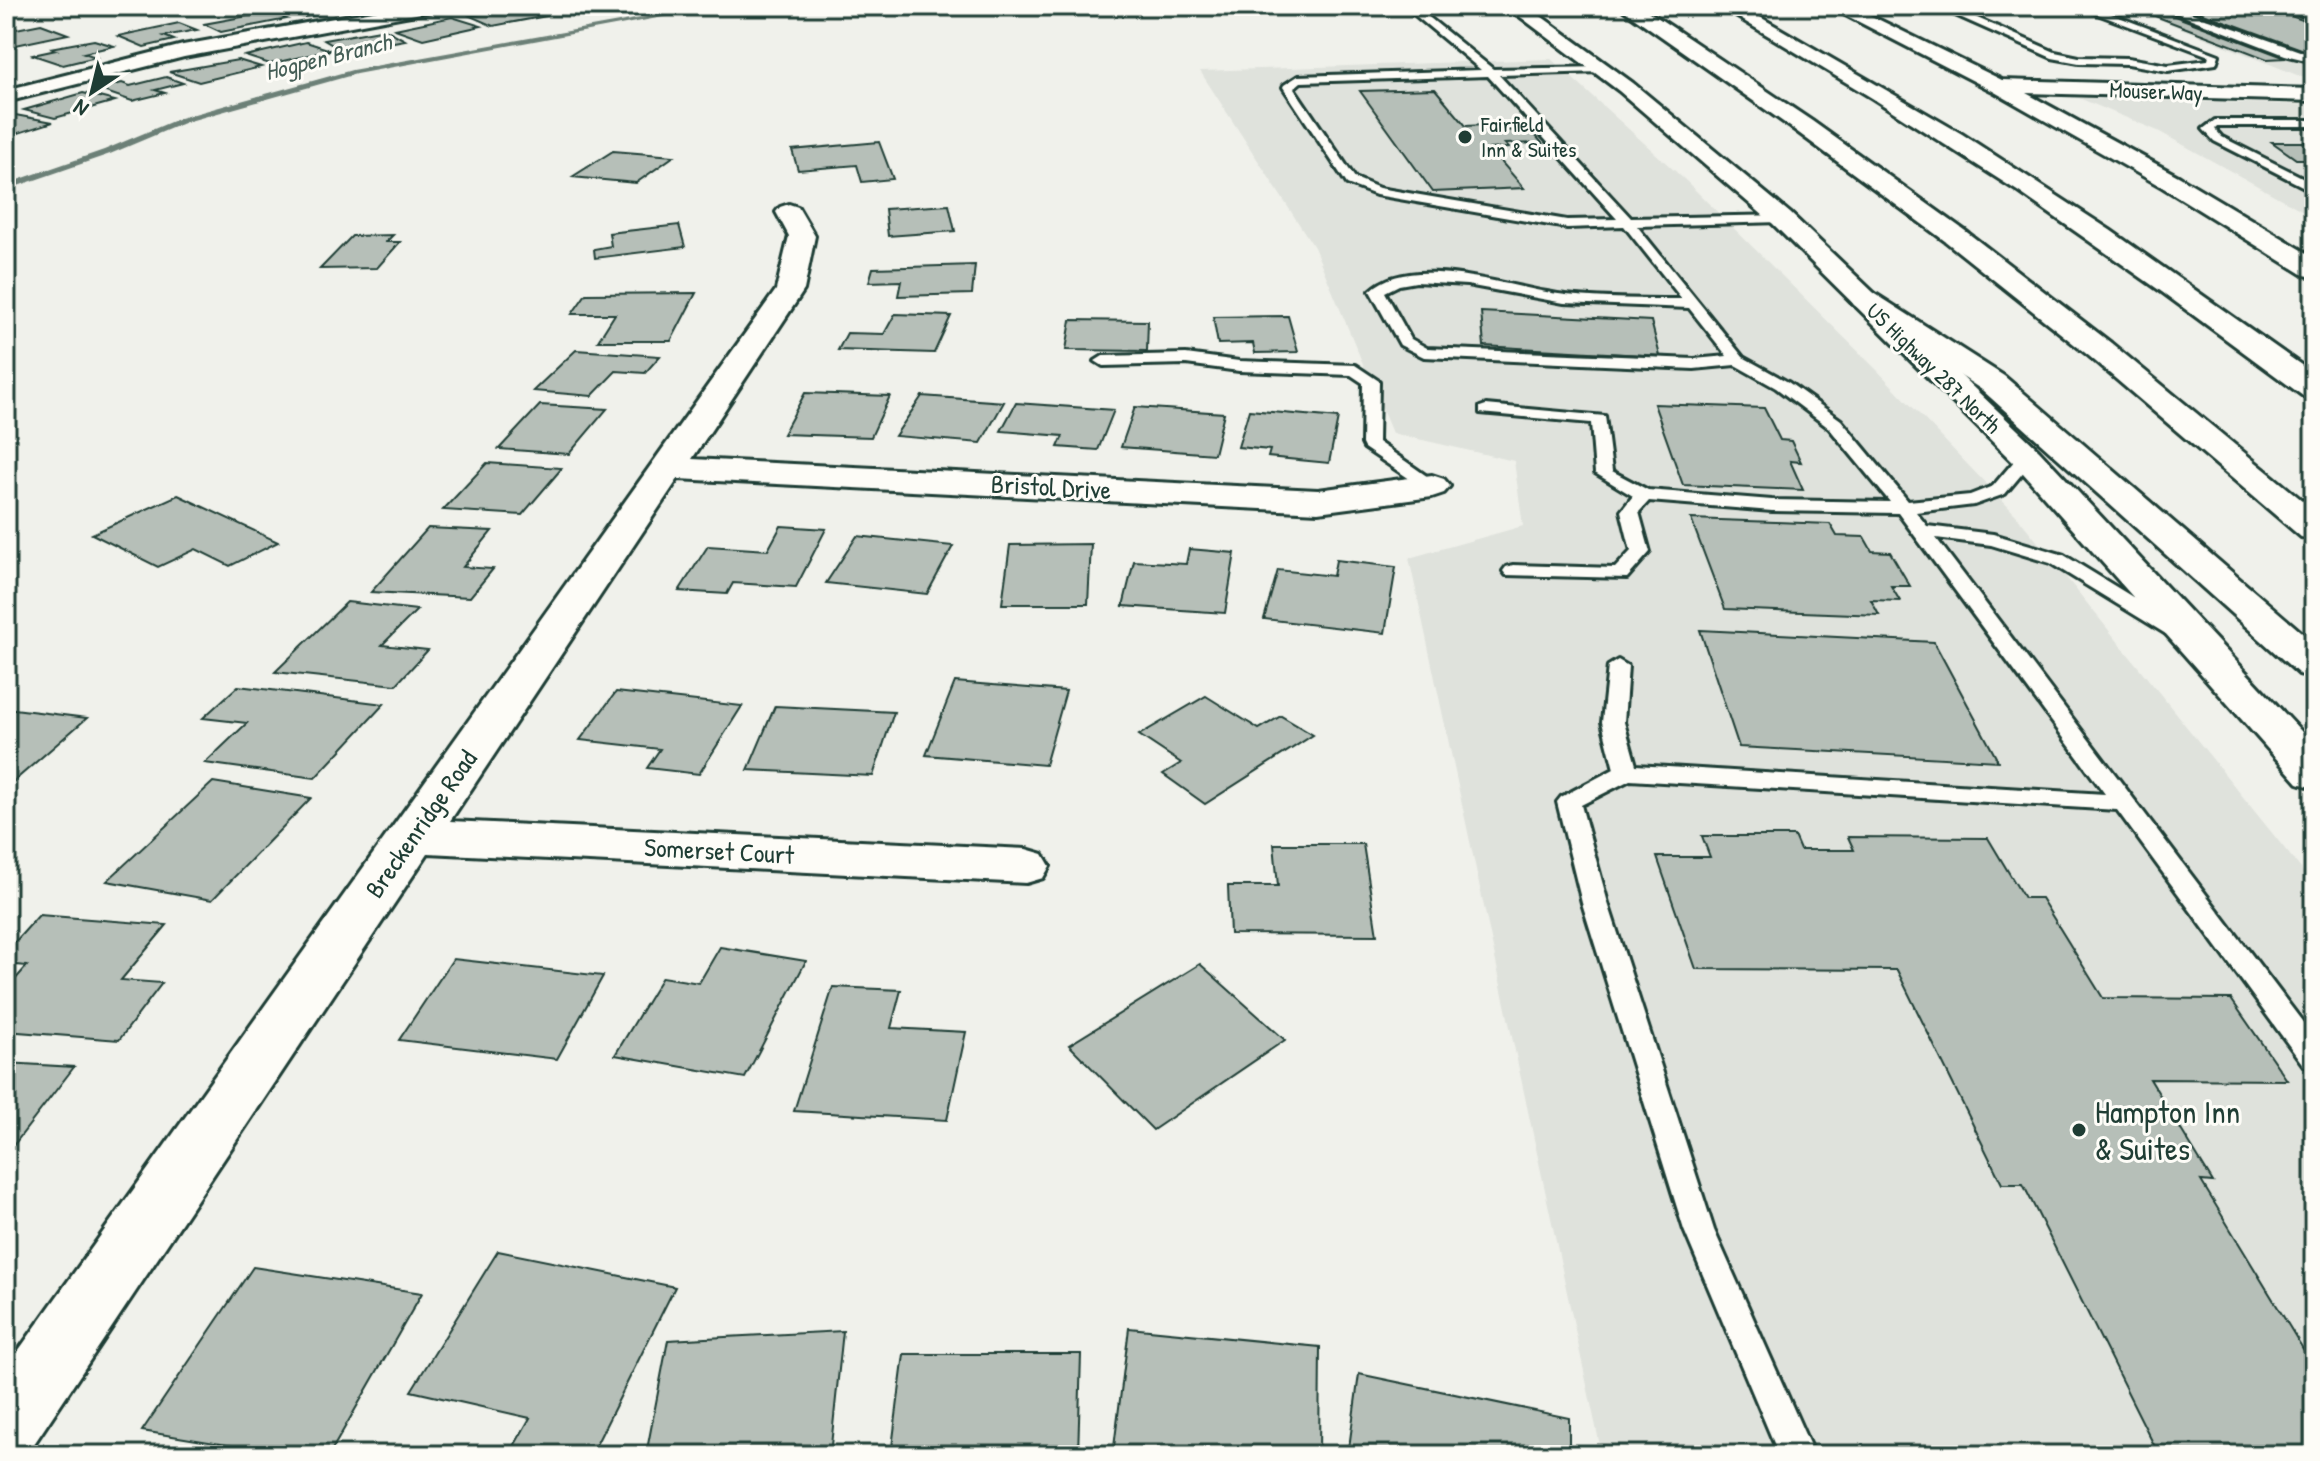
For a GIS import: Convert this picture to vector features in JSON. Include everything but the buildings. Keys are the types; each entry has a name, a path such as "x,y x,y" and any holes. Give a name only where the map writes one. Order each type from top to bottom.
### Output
{"main road":[{"path":"6,96 240,40 432,6"},
{"name":"US Highway 287 North","path":"1515,6 1602,69 1781,218 2027,457 2314,773"},
{"path":"1627,6 1819,133 1959,236 2123,366 2314,529"},
{"path":"1728,6 1867,85 2027,186 2314,389"},
{"path":"1837,6 1998,86 2171,182 2314,269"},
{"path":"18,70 55,82"},
{"name":"Mouser Way","path":"1998,86 2314,95"},
{"name":"Breckenridge Road","path":"6,1426 790,290 802,236 789,212"},
{"path":"1864,299 1993,383 2314,665"},
{"name":"Bristol Drive","path":"669,468 1318,501 1432,486"},
{"name":"Somerset Court","path":"413,836 1026,866"}],"lane":[{"path":"1409,6 1491,73 1628,223 1738,360 1782,385 1835,424 1922,531 2314,1058"},
{"path":"1942,7 1978,6"},
{"path":"1942,7 2052,55 2079,60 2128,61 2168,68 2212,62 2214,55 2081,6"},
{"path":"2163,6 2289,53 2314,59"},
{"path":"2282,6 2314,17"},
{"path":"2168,68 2201,92"},
{"path":"1602,69 1298,79 1288,87 1351,181 1376,191 1567,224 1781,218"},
{"path":"2314,123 2229,122 2215,123 2209,129 2218,139 2314,188"},
{"path":"1694,304 1560,299 1437,279 1389,281 1377,291 1405,342 1424,352 1694,364 1738,360"},
{"path":"1103,361 1186,359 1239,366 1355,370 1371,381 1370,444 1432,486"},
{"path":"1486,410 1599,419 1604,473 1644,495 1708,503 1904,508 1957,504 1998,491 2027,457"},
{"path":"1513,571 1620,574 1641,552 1630,511 1644,495"},
{"path":"1922,531 1993,540 2057,559 2198,645"},
{"path":"1618,666 1613,722 1626,772"},
{"path":"1797,1455 1699,1230 1595,903 1569,802 1626,772 2124,803"}],"shaded area":[{"path":"2126,6 2314,6 2314,77 2302,77"},
{"path":"1551,59 1685,180 1875,368 2016,515 2314,885 2314,1455 1602,1455 1409,558 1523,526 1514,461 1392,433 1314,247 1200,71"},
{"path":"2079,98 2314,105 2314,217 2158,131"}],"waterway":[{"name":"Hogpen Branch","path":"6,187 107,152 183,120 355,72 719,6"}],"place":[{"name":"Fairfield Inn & Suites","path":"1465,137"},
{"name":"Hampton Inn & Suites","path":"2079,1130"}]}
